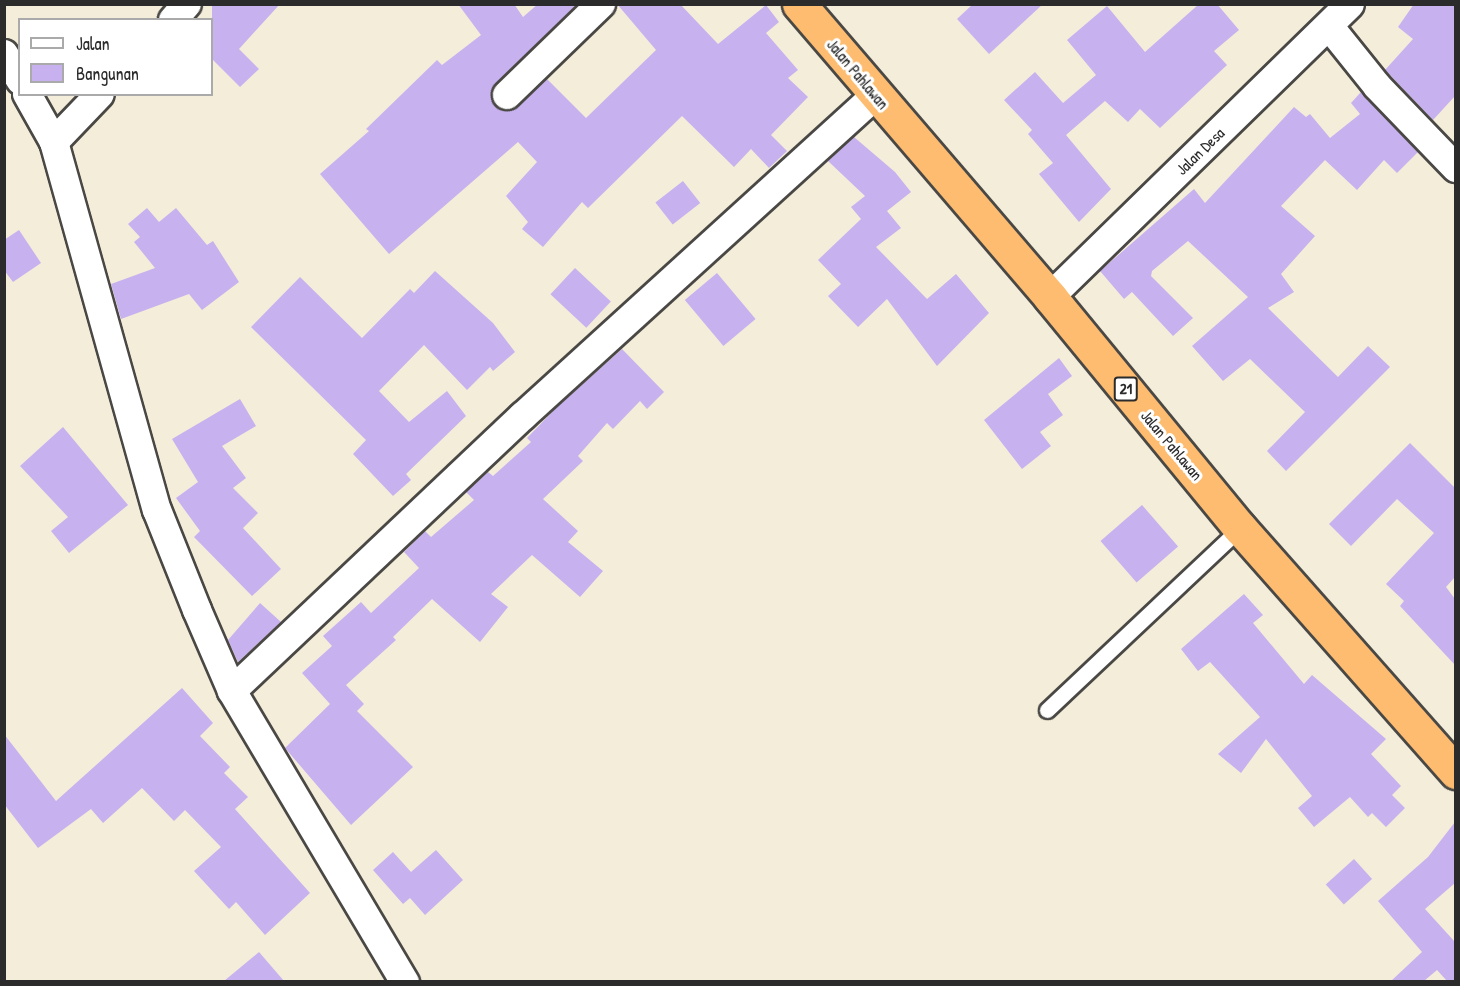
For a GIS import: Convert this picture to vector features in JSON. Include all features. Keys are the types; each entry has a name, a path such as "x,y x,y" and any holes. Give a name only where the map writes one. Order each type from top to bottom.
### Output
{"highway":[{"name":"Jalan Pahlawan","path":"799,4 1050,297 1240,528 1455,772"}],"street":[{"path":"175,18 188,4"},
{"path":"507,95 601,4"},
{"name":"Jalan Desa","path":"1050,297 1350,4"},
{"path":"1329,26 1377,86 1455,168"},
{"path":"4,54 18,78"},
{"path":"232,691 523,416 876,95"},
{"path":"28,96 54,142 157,510 232,691 405,981"},
{"path":"54,142 98,96"}],"lane":[{"path":"1047,710 1240,528"}],"building":[{"path":"212,4 280,4 239,49 259,69 240,87 213,60"},
{"path":"458,4 514,4 523,17 538,4 577,4 495,84 491,100 503,111 518,107 547,79 586,118 656,50 617,4 680,4 718,44 766,5 779,22 766,33 798,70 788,78 808,97 771,135 787,151 769,168 751,149 734,167 682,116 588,208 582,202 543,247 522,229 528,222 506,196 537,162 518,142 389,254 320,174 369,131 366,129 437,60 442,65 481,35"},
{"path":"973,4 1043,4 989,54 957,19"},
{"path":"1199,4 1217,4 1239,30 1214,51 1227,65 1160,128 1140,109 1128,122 1105,101 1066,135 1111,189 1079,222 1039,174 1053,163 1028,134 1032,130 1004,100 1035,72 1063,103 1096,75 1067,40 1107,6 1145,52"},
{"path":"1414,4 1455,4 1455,96 1433,120 1385,70 1413,39 1398,27"},
{"path":"1361,92 1418,152 1397,173 1384,160 1357,190 1325,160 1281,206 1315,236 1281,274 1294,292 1268,308 1338,377 1368,346 1390,367 1286,471 1267,451 1305,412 1250,359 1223,381 1192,346 1248,297 1188,241 1152,271 1151,276 1193,318 1173,336 1132,292 1124,299 1100,271 1194,189 1205,203 1294,107 1306,117 1310,114 1330,138 1360,114 1351,103"},
{"path":"854,137 895,172 911,192 887,211 901,228 876,247 927,299 956,274 989,313 937,366 887,299 858,327 828,296 841,284 818,260 861,219 851,207 865,196 828,161"},
{"path":"683,181 700,203 673,225 655,203"},
{"path":"147,208 159,222 176,208 207,245 213,241 239,282 202,310 189,294 121,319 111,284 155,268 134,242 140,237 128,224"},
{"path":"19,230 41,263 13,282 4,270 4,240"},
{"path":"575,268 611,301 586,328 550,294"},
{"path":"435,271 493,323 515,352 493,371 490,367 467,390 424,345 379,391 409,422 447,391 466,416 406,474 411,480 393,496 353,454 366,440 251,327 300,277 362,338 410,289 414,293"},
{"path":"717,273 756,319 723,346 685,300"},
{"path":"622,349 664,392 647,409 640,401 613,429 607,423 578,456 583,461 543,499 578,531 568,542 603,571 580,597 532,555 491,594 508,607 480,642 432,599 393,637 396,640 346,685 364,704 357,711 413,767 351,825 285,748 330,704 302,673 332,646 323,636 361,602 371,613 419,568 404,552 425,531 431,537 474,500 466,492 488,472 493,476 531,442 527,438 556,408"},
{"path":"1059,358 1072,376 1048,394 1063,415 1040,432 1051,446 1022,469 984,420"},
{"path":"240,399 256,426 222,446 246,478 233,488 258,513 243,528 281,569 252,596 194,537 200,531 176,498 198,482 172,439"},
{"path":"63,427 128,505 69,553 51,531 68,517 20,466"},
{"path":"1410,443 1455,488 1455,577 1446,587 1455,599 1455,665 1400,606 1404,601 1386,584 1434,533 1397,499 1351,546 1329,524"},
{"path":"1142,505 1178,547 1137,583 1100,541"},
{"path":"1244,594 1263,615 1253,623 1304,684 1312,675 1386,739 1371,754 1401,786 1392,795 1405,808 1386,827 1372,813 1368,817 1350,797 1314,827 1298,808 1312,796 1266,739 1241,773 1218,754 1260,717 1210,662 1198,671 1181,649"},
{"path":"260,603 281,622 238,662 228,640"},
{"path":"182,688 213,723 200,736 230,767 224,773 248,797 235,809 310,893 265,935 236,902 229,909 194,871 221,847 185,810 174,821 142,788 103,823 91,809 38,848 4,804 4,734 56,801"},
{"path":"1455,822 1455,883 1425,909 1455,942 1455,981 1447,981 1437,970 1424,981 1391,981 1422,952 1378,901 1428,857"},
{"path":"436,850 463,880 425,915 410,898 403,904 373,870 393,852 411,872"},
{"path":"1354,859 1372,879 1344,904 1326,884"},
{"path":"259,952 284,981 224,981"}]}
